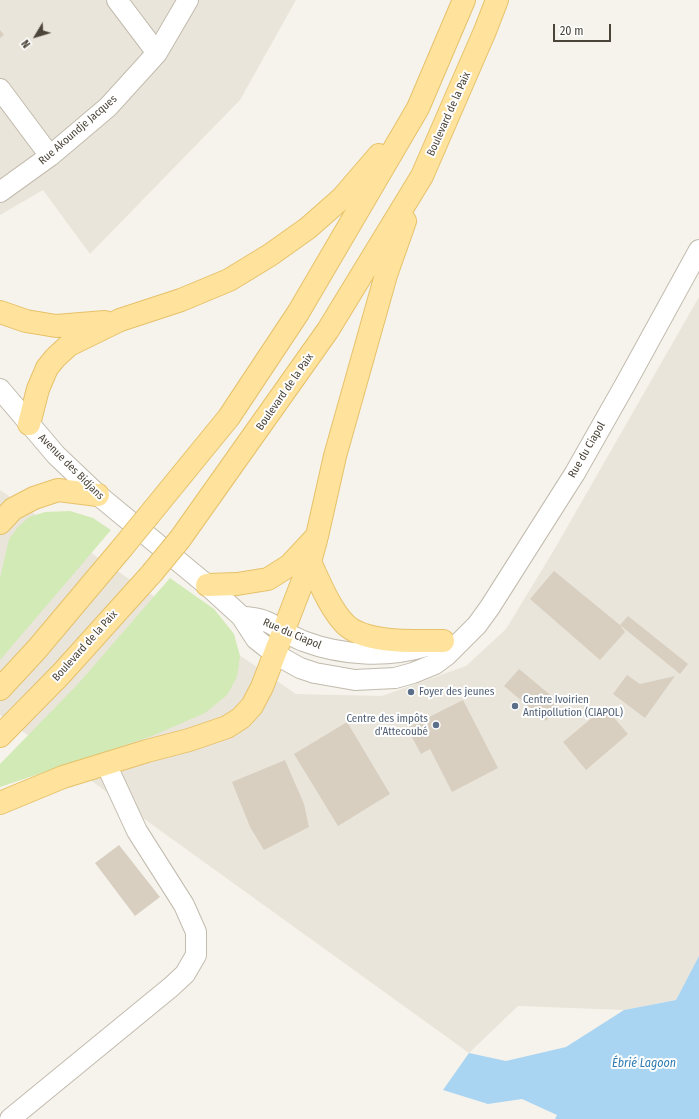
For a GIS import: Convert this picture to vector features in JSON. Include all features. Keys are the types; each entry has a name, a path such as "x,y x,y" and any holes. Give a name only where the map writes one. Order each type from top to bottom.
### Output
{"main road":[{"path":"0,689 37,649 229,418 298,313 418,108 464,0"},
{"name":"Boulevard de la Paix","path":"0,736 61,674 152,573 180,539 328,330 422,176 497,0"},
{"path":"29,424 38,389 47,368 69,345 120,320 182,300 229,280 270,255 308,228 342,198 418,108"},
{"path":"0,804 63,777 147,751 189,740 227,727 241,718 252,706 262,687 310,562 335,456 386,275 422,176"},
{"path":"0,312 26,321 56,326 120,320"},
{"path":"0,523 13,509 34,498 58,490 98,495"},
{"path":"207,585 237,584 268,579 290,565 317,536"},
{"path":"310,562 327,598 336,613 346,625 354,631 373,638 452,641"}],"street":[{"path":"117,0 157,52"},
{"name":"Rue Akoundje Jacques","path":"0,192 50,156 108,107 157,52 188,0"},
{"path":"0,89 50,156"},
{"name":"Rue du Ciapol","path":"241,616 265,620 283,632 304,641 329,649 356,654 384,654 416,650 452,641 477,625 575,473 699,250"},
{"name":"Avenue des Bidjans","path":"0,388 56,455 98,495 149,538"},
{"name":"Rue du Ciapol","path":"149,538 207,585 241,616 256,638 275,654 314,674 355,680 395,678 413,673 435,664 447,655 452,641"},
{"path":"10,1119 171,987 185,974 196,956 196,932 184,905 138,831 106,764"}],"shaded area":[{"path":"0,0 296,0 240,100 90,254 43,190 0,215"},
{"path":"699,297 699,956 676,1000 624,1010 518,1006 469,1053 0,715 0,490 296,694 382,696 466,666 506,629 554,550"}],"green space":[{"path":"70,511 93,518 111,530 0,660 0,578 9,539 18,527 29,517 45,512"},
{"path":"170,578 214,609 234,634 240,656 237,677 227,695 205,713 152,736 0,787 0,764 78,684"}],"water":[{"name":"Ébrié Lagoon","path":"699,956 699,1119 555,1119 557,1115 522,1099 488,1104 443,1090 469,1053 506,1061 566,1047 624,1010 676,1000"}],"building":[{"path":"0,30 4,35 0,38"},
{"path":"554,571 620,625 625,632 600,660 530,599"},
{"path":"628,616 688,664 680,674 620,625"},
{"path":"519,669 560,703 546,721 504,686"},
{"path":"627,675 640,684 675,676 645,718 613,694"},
{"path":"463,700 498,768 452,792 430,749 421,754 407,728"},
{"path":"605,707 628,734 586,770 563,742"},
{"path":"347,722 390,794 338,826 294,754"},
{"path":"285,760 304,804 309,827 264,850 250,827 232,782"},
{"path":"119,845 160,897 135,916 95,863"}],"place":[{"name":"Foyer des jeunes","path":"411,692"},
{"name":"Centre Ivoirien Antipollution (CIAPOL)","path":"515,706"},
{"name":"Centre des impôts d'Attecoubé","path":"436,725"}]}
